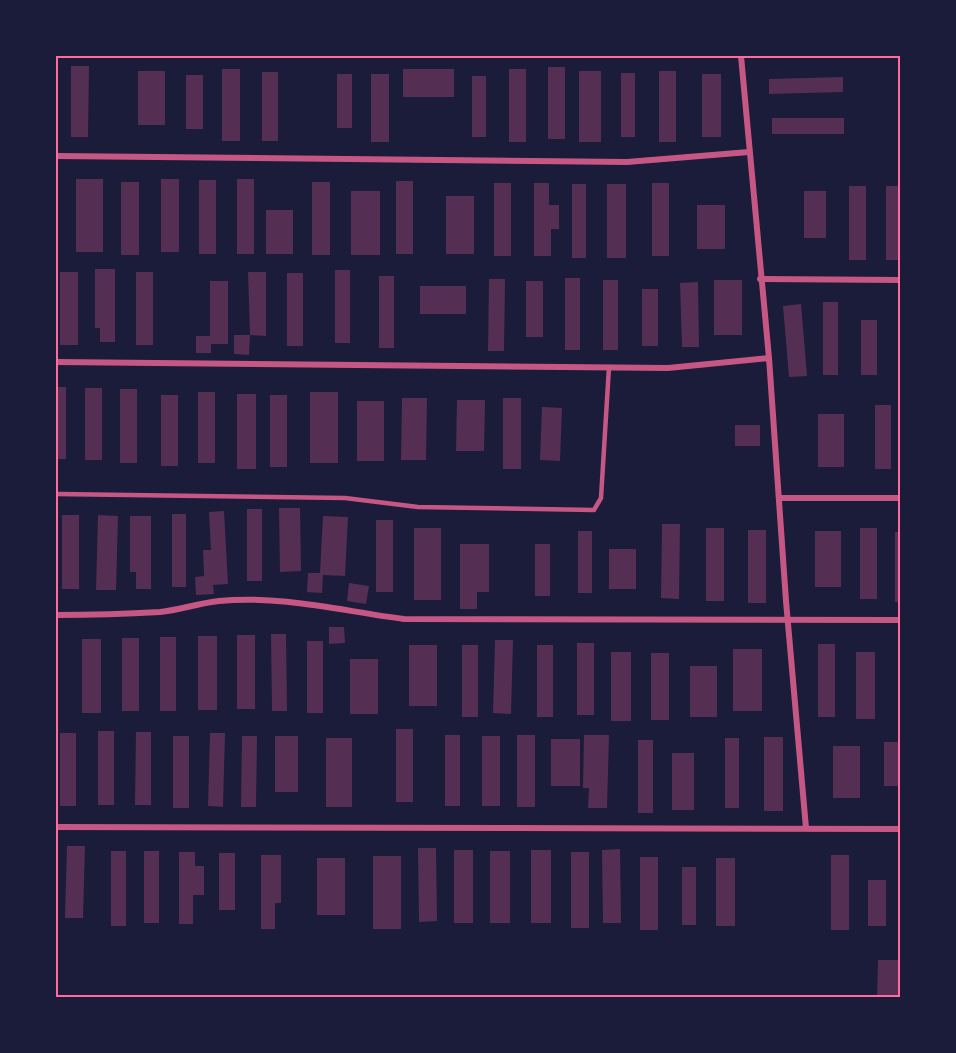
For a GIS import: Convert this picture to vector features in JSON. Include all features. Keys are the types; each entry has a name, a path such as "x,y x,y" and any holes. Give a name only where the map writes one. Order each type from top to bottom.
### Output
{"street":[{"path":"741,56 748,152 769,358 806,828"},
{"path":"56,156 627,162 748,152"},
{"path":"760,279 900,280"},
{"path":"56,362 668,368 769,358"},
{"path":"780,498 900,498"},
{"path":"56,615 161,612 219,601 283,601 326,605 346,612 404,618 900,620"},
{"path":"56,827 900,829"}],"lane":[{"path":"56,494 345,498 418,507 594,510 601,498 609,367"}],"building":[{"path":"71,66 89,66 88,137 71,137"},
{"path":"548,67 565,67 565,139 548,139"},
{"path":"222,69 240,69 240,141 222,141"},
{"path":"403,69 454,69 454,97 403,97"},
{"path":"509,69 526,69 526,142 509,142"},
{"path":"138,71 165,71 165,125 138,125"},
{"path":"579,71 601,71 601,142 579,142"},
{"path":"659,71 676,71 676,142 659,142"},
{"path":"262,72 278,72 278,141 262,141"},
{"path":"621,73 635,73 635,137 621,137"},
{"path":"337,74 352,74 352,128 337,128"},
{"path":"371,74 389,74 389,142 371,142"},
{"path":"702,74 721,74 721,137 702,137"},
{"path":"186,75 203,75 203,129 186,129"},
{"path":"472,76 486,76 486,137 472,137"},
{"path":"843,77 843,92 769,94 769,79"},
{"path":"772,118 844,118 844,134 772,134"},
{"path":"76,179 103,179 103,252 76,252"},
{"path":"161,179 179,179 179,252 161,252"},
{"path":"237,179 254,179 254,254 237,254"},
{"path":"199,180 216,180 216,254 199,254"},
{"path":"396,181 413,181 413,254 396,254"},
{"path":"121,182 139,182 139,255 121,255"},
{"path":"312,182 330,182 330,255 312,255"},
{"path":"494,183 511,183 511,256 494,256"},
{"path":"534,183 549,183 549,205 559,205 559,229 551,229 551,256 534,256"},
{"path":"652,183 669,183 669,256 652,256"},
{"path":"572,184 586,184 586,258 572,258"},
{"path":"607,184 626,184 626,258 607,258"},
{"path":"849,186 866,186 866,260 849,260"},
{"path":"886,186 900,186 900,260 886,260"},
{"path":"351,191 380,191 380,255 351,255"},
{"path":"804,191 826,191 826,238 804,238"},
{"path":"446,196 474,196 474,254 446,254"},
{"path":"697,205 725,205 725,249 697,249"},
{"path":"266,210 293,210 293,254 266,254"},
{"path":"95,269 115,269 115,342 100,342 100,328 95,328"},
{"path":"335,270 350,270 350,343 335,343"},
{"path":"60,272 78,272 78,345 60,345"},
{"path":"136,272 153,272 153,345 136,345"},
{"path":"248,272 266,272 266,336 250,335"},
{"path":"287,273 303,273 303,346 287,346"},
{"path":"379,276 394,276 394,348 379,348"},
{"path":"565,278 580,278 580,350 565,350"},
{"path":"489,279 505,279 504,351 488,351"},
{"path":"603,280 618,280 618,350 603,350"},
{"path":"714,280 742,280 742,335 714,335"},
{"path":"210,281 228,281 228,344 211,344 211,353 196,353 196,336 210,336"},
{"path":"526,281 543,281 543,337 526,337"},
{"path":"698,282 699,347 682,347 680,283"},
{"path":"420,286 466,286 466,314 420,314"},
{"path":"642,289 658,289 658,346 642,346"},
{"path":"823,302 838,302 838,375 823,375"},
{"path":"801,304 807,376 789,377 783,306"},
{"path":"861,320 877,320 877,375 861,375"},
{"path":"234,335 250,335 249,355 234,354"},
{"path":"56,387 66,387 66,459 56,459"},
{"path":"85,388 102,388 102,460 85,460"},
{"path":"120,389 137,389 137,463 120,463"},
{"path":"198,392 215,392 215,463 198,463"},
{"path":"310,392 338,392 338,463 310,463"},
{"path":"237,394 256,394 256,469 237,469"},
{"path":"161,395 178,395 178,466 161,466"},
{"path":"270,395 287,395 287,467 270,467"},
{"path":"402,398 427,398 426,460 401,460"},
{"path":"503,398 521,398 521,469 503,469"},
{"path":"457,400 485,400 484,451 456,451"},
{"path":"357,401 384,401 384,461 357,461"},
{"path":"875,405 891,405 891,469 875,469"},
{"path":"542,407 562,408 560,461 540,460"},
{"path":"818,414 844,414 844,467 818,467"},
{"path":"735,425 760,425 760,446 735,446"},
{"path":"279,508 300,508 301,571 280,572"},
{"path":"247,509 262,509 262,581 247,581"},
{"path":"224,511 228,584 213,585 214,594 196,595 195,577 204,576 203,550 211,550 209,512"},
{"path":"172,514 186,514 186,587 172,587"},
{"path":"62,515 79,515 79,589 62,589"},
{"path":"98,515 118,516 116,590 96,590"},
{"path":"130,516 151,516 151,589 136,589 136,572 130,572"},
{"path":"323,516 348,517 345,576 323,575 322,593 307,592 308,573 320,573"},
{"path":"376,520 393,520 393,592 376,592"},
{"path":"662,524 680,524 679,599 661,598"},
{"path":"414,528 441,528 441,600 414,600"},
{"path":"706,528 724,528 724,601 706,601"},
{"path":"860,528 877,528 877,599 860,599"},
{"path":"748,530 766,530 766,603 748,603"},
{"path":"578,531 592,531 592,593 578,593"},
{"path":"815,531 841,531 841,587 815,587"},
{"path":"895,532 900,532 900,602 895,602"},
{"path":"460,544 489,544 489,592 477,592 477,609 460,609"},
{"path":"535,544 550,544 550,596 535,596"},
{"path":"609,549 636,549 636,589 609,589"},
{"path":"349,583 369,586 366,604 347,601"},
{"path":"329,627 344,627 345,643 329,644"},
{"path":"271,634 286,634 287,711 272,711"},
{"path":"237,635 255,635 255,709 237,709"},
{"path":"198,636 217,636 217,710 198,710"},
{"path":"160,637 176,637 176,711 160,711"},
{"path":"122,638 139,638 139,711 122,711"},
{"path":"82,639 101,639 101,713 82,713"},
{"path":"495,640 513,640 511,714 493,713"},
{"path":"307,641 323,641 323,713 307,713"},
{"path":"577,643 594,643 594,715 577,715"},
{"path":"818,644 835,644 835,717 818,717"},
{"path":"409,645 437,645 437,706 409,706"},
{"path":"462,645 478,645 478,717 462,717"},
{"path":"537,645 553,645 553,717 537,717"},
{"path":"733,649 762,649 762,711 733,711"},
{"path":"611,652 631,652 631,721 611,721"},
{"path":"856,652 875,652 875,719 856,719"},
{"path":"651,653 669,653 669,720 651,720"},
{"path":"350,659 378,659 378,714 350,714"},
{"path":"690,666 717,666 717,717 690,717"},
{"path":"396,729 413,729 413,802 396,802"},
{"path":"98,731 114,731 114,805 98,805"},
{"path":"136,732 151,732 151,805 135,805"},
{"path":"60,733 76,733 76,806 60,806"},
{"path":"210,733 225,733 223,807 208,806"},
{"path":"445,735 460,735 460,806 445,806"},
{"path":"517,735 535,735 535,807 517,807"},
{"path":"584,735 609,735 607,808 588,808 589,788 583,788"},
{"path":"173,736 189,736 189,808 173,808"},
{"path":"242,736 257,736 256,807 241,807"},
{"path":"275,736 298,736 298,792 275,792"},
{"path":"482,736 500,736 500,806 482,806"},
{"path":"764,737 783,737 783,811 764,811"},
{"path":"326,738 352,738 352,807 326,807"},
{"path":"725,738 739,738 739,808 725,808"},
{"path":"551,739 580,739 580,786 551,786"},
{"path":"638,740 653,740 653,813 638,813"},
{"path":"884,742 900,742 900,786 884,786"},
{"path":"833,746 860,746 860,798 833,798"},
{"path":"672,753 694,753 694,810 672,810"},
{"path":"67,846 85,846 83,918 65,918"},
{"path":"418,848 436,848 437,921 419,922"},
{"path":"620,849 621,923 603,923 602,850"},
{"path":"454,850 473,850 473,923 454,923"},
{"path":"531,850 551,850 551,923 531,923"},
{"path":"111,851 126,851 126,926 111,926"},
{"path":"144,851 159,851 159,923 144,923"},
{"path":"490,851 510,851 510,923 490,923"},
{"path":"179,852 195,852 195,866 204,866 204,895 193,895 193,924 179,924"},
{"path":"571,852 589,852 589,928 571,928"},
{"path":"219,853 235,853 235,910 219,910"},
{"path":"261,855 281,855 281,903 275,903 275,929 261,929"},
{"path":"831,855 849,855 849,930 831,930"},
{"path":"373,856 401,856 401,929 373,929"},
{"path":"640,857 658,857 658,930 640,930"},
{"path":"317,858 345,858 345,915 317,915"},
{"path":"716,858 735,858 735,926 716,926"},
{"path":"682,867 696,867 696,925 682,925"},
{"path":"868,880 886,880 886,926 868,926"},
{"path":"878,960 900,960 900,998 877,998"}]}
